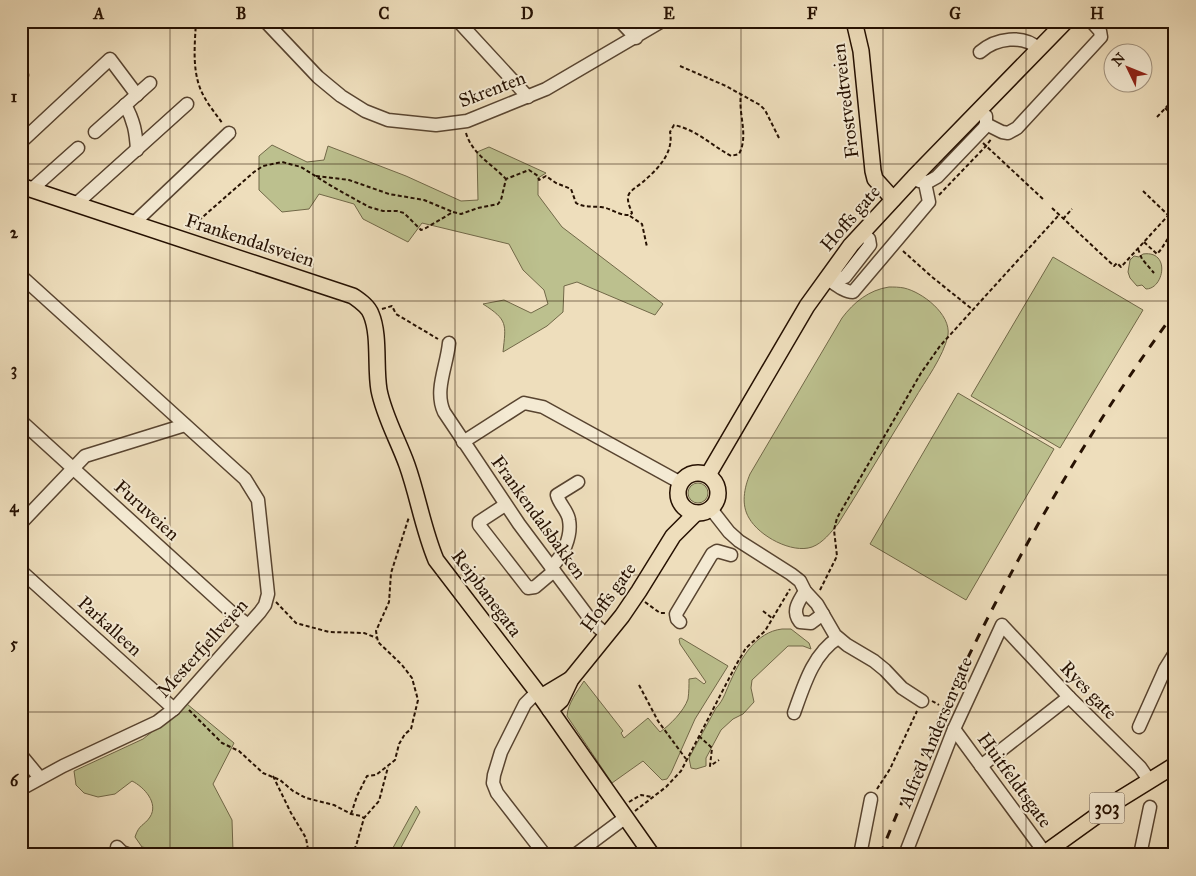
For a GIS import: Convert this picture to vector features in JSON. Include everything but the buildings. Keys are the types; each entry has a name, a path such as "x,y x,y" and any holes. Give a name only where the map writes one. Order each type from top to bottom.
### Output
{"main road":[{"name":"Frostvedtveien","path":"854,21 861,51 873,171 878,183 893,199"},
{"name":"Hoffs gate","path":"708,475 828,275 862,232 893,199 919,180 981,108 1066,21"},
{"name":"Frankendalsveien","path":"24,187 353,296"},
{"name":"Reipbanegata","path":"353,296 371,312 380,391 386,413 408,467 427,538 436,560 626,811 652,855"},
{"path":"693,473 708,475 715,480 718,488 716,503 704,511 689,511 679,499 678,491 681,483 693,473"},
{"name":"Hoffs gate","path":"673,536 679,499"},
{"name":"Hoffs gate","path":"543,700 561,700 571,679 640,591 673,536 704,511"},
{"name":"303","path":"1044,854 1120,799 1175,765"}],"street":[{"name":"Skrenten","path":"265,21 338,94 365,111 383,119 421,124 448,124 467,121 528,97 546,89 636,38 662,21"},
{"path":"458,21 528,97"},
{"path":"620,21 636,38"},
{"path":"981,108 991,127 1008,133 1012,132 1099,40 1101,34 1091,21"},
{"path":"980,52 993,43 1008,40 1027,40 1039,49"},
{"path":"21,142 110,59 137,95"},
{"path":"95,132 150,83"},
{"path":"76,204 186,104"},
{"path":"125,105 133,119 137,150"},
{"path":"828,275 844,290 850,293 853,292 929,202 919,180 932,181 976,137 991,127"},
{"name":"Frankendalsveien","path":"134,223 229,133"},
{"name":"Frankendalsveien","path":"24,187 78,148"},
{"name":"Mesterfjellveien","path":"21,276 245,479 258,500 268,594 265,605 248,625 177,705 157,722 21,789"},
{"name":"Frankendalsbakken","path":"449,343 440,403 463,442 505,505 594,623 607,635"},
{"path":"463,442 524,403 543,407 681,483"},
{"name":"Furuveien","path":"21,421 248,625"},
{"path":"21,523 85,456 185,425"},
{"path":"505,505 479,522 479,525 528,588 535,587 553,569 562,554 568,534 569,520 558,499 558,495 578,482"},
{"path":"704,511 754,551 800,581 795,611 796,617 800,622 811,623 822,614"},
{"path":"680,622 676,614 712,554 717,551 731,555"},
{"name":"Parkalleen","path":"21,571 177,705"},
{"path":"799,588 817,604 828,626 838,638 874,661 902,688 922,701"},
{"name":"Ryes gate","path":"1002,625 1069,698 1140,767 1149,780"},
{"name":"Alfred Andersen gate","path":"905,855 954,729 1002,625"},
{"path":"794,712 806,680 818,656 828,644 838,638"},
{"path":"1139,727 1165,669 1175,652"},
{"path":"981,766 1069,698"},
{"path":"543,700 525,704 501,752 493,783 497,793 545,855"},
{"name":"Huitfeldtsgate","path":"954,729 1044,854"},
{"path":"21,755 40,778"},
{"path":"860,855 871,798"},
{"path":"1140,855 1150,807"},
{"path":"576,855 626,811"},
{"path":"117,846 122,852 130,855"}],"path":[{"path":"196,21 194,43 196,72 200,88 229,133"},
{"path":"680,66 741,94 760,105 765,110 780,140"},
{"path":"630,216 632,213 628,199 630,194 646,180 668,154 671,139 670,132 674,126 686,128 706,138 731,156 739,154 743,147 744,128 739,106 741,94"},
{"path":"1157,117 1175,98"},
{"path":"1165,108 1175,117"},
{"path":"929,202 939,195 986,146 991,127"},
{"path":"465,129 473,148 506,179"},
{"path":"976,137 1044,200"},
{"path":"185,232 263,166 282,162 301,167 369,207 383,211 404,213 421,230 453,212"},
{"path":"506,179 529,170 538,176 539,180 546,176 556,184 571,189 576,203 583,207 603,207 625,216 630,216 642,224 647,247"},
{"path":"316,176 349,180 389,194 424,200 461,214 498,204 501,200 506,179"},
{"path":"1143,192 1168,215"},
{"path":"1052,208 1114,266 1117,263 1122,267 1175,208"},
{"path":"1063,219 1072,209"},
{"path":"820,590 837,556 834,530 837,518 921,373 940,346 972,308 1059,215"},
{"path":"1144,242 1157,254 1175,231"},
{"path":"895,243 932,277 972,308"},
{"path":"1138,249 1142,259 1154,273"},
{"path":"383,308 392,306 396,314 449,343"},
{"path":"350,814 367,776 376,775 395,760 399,744 405,734 411,729 418,700 412,678 402,665 386,650 377,638 376,631 389,602 391,573 407,520"},
{"path":"626,811 653,797 675,779 746,648 765,631 787,592 799,588"},
{"path":"274,600 286,610 296,623 329,632 364,633 377,638"},
{"path":"648,604 654,609"},
{"path":"762,611 772,618"},
{"path":"639,685 658,722 687,759"},
{"path":"871,798 890,769 922,701"},
{"path":"177,705 222,743 239,751 263,773 273,776 306,798 334,805 350,814 364,818"},
{"path":"699,736 712,748 710,766 719,760"},
{"path":"350,855 356,846 364,818 379,801 388,767"},
{"path":"273,776 306,838 309,855"},
{"path":"626,811 641,795 653,797"}],"green space":[{"path":"272,145 307,162 324,160 328,146 406,176 461,201 478,200 477,152 489,147 546,173 538,178 538,195 562,227 663,304 655,315 577,282 564,286 563,312 547,326 503,352 504,323 497,314 483,304 504,300 531,313 548,304 544,290 523,270 509,244 422,223 408,242 363,219 354,204 319,194 309,209 282,212 259,190 259,156"},
{"path":"1143,254 1152,254 1158,258 1162,270 1157,283 1146,289 1142,285 1137,286 1130,278 1128,272 1130,260 1134,256 1139,257"},
{"path":"1053,257 1143,310 1060,448 971,396"},
{"path":"889,287 911,290 927,299 940,312 948,327 948,335 943,351 838,524 823,540 812,547 804,549 786,546 760,531 746,513 744,496 750,474 842,318 852,307 869,294"},
{"path":"958,393 1054,449 966,600 870,544"},
{"path":"694,483 702,483 708,489 708,497 702,503 694,503 688,497 688,489"},
{"path":"782,629 791,629 809,643 811,649 803,646 788,646 752,680 751,688 754,702 743,714 733,719 721,730 706,758 706,766 696,769 691,768 689,758 750,647 764,635"},
{"path":"681,638 728,666 695,719 667,779 662,780 643,761 612,783 567,716 571,702 584,681 623,731 621,733 624,738 648,718 660,732 668,726 686,704 689,679 696,678 704,684 706,682 680,644 679,639"},
{"path":"187,704 234,743 213,784 232,820 233,852 236,855 165,855 158,850 142,847 135,837 140,827 150,817 153,806 149,796 141,787 132,781 115,794 98,797 84,793 76,785 74,771 143,739"},
{"path":"416,806 420,812 397,855 389,855"}],"railway":[{"path":"880,855 942,713 975,643 1011,574 1088,440 1130,375 1175,312"}]}
